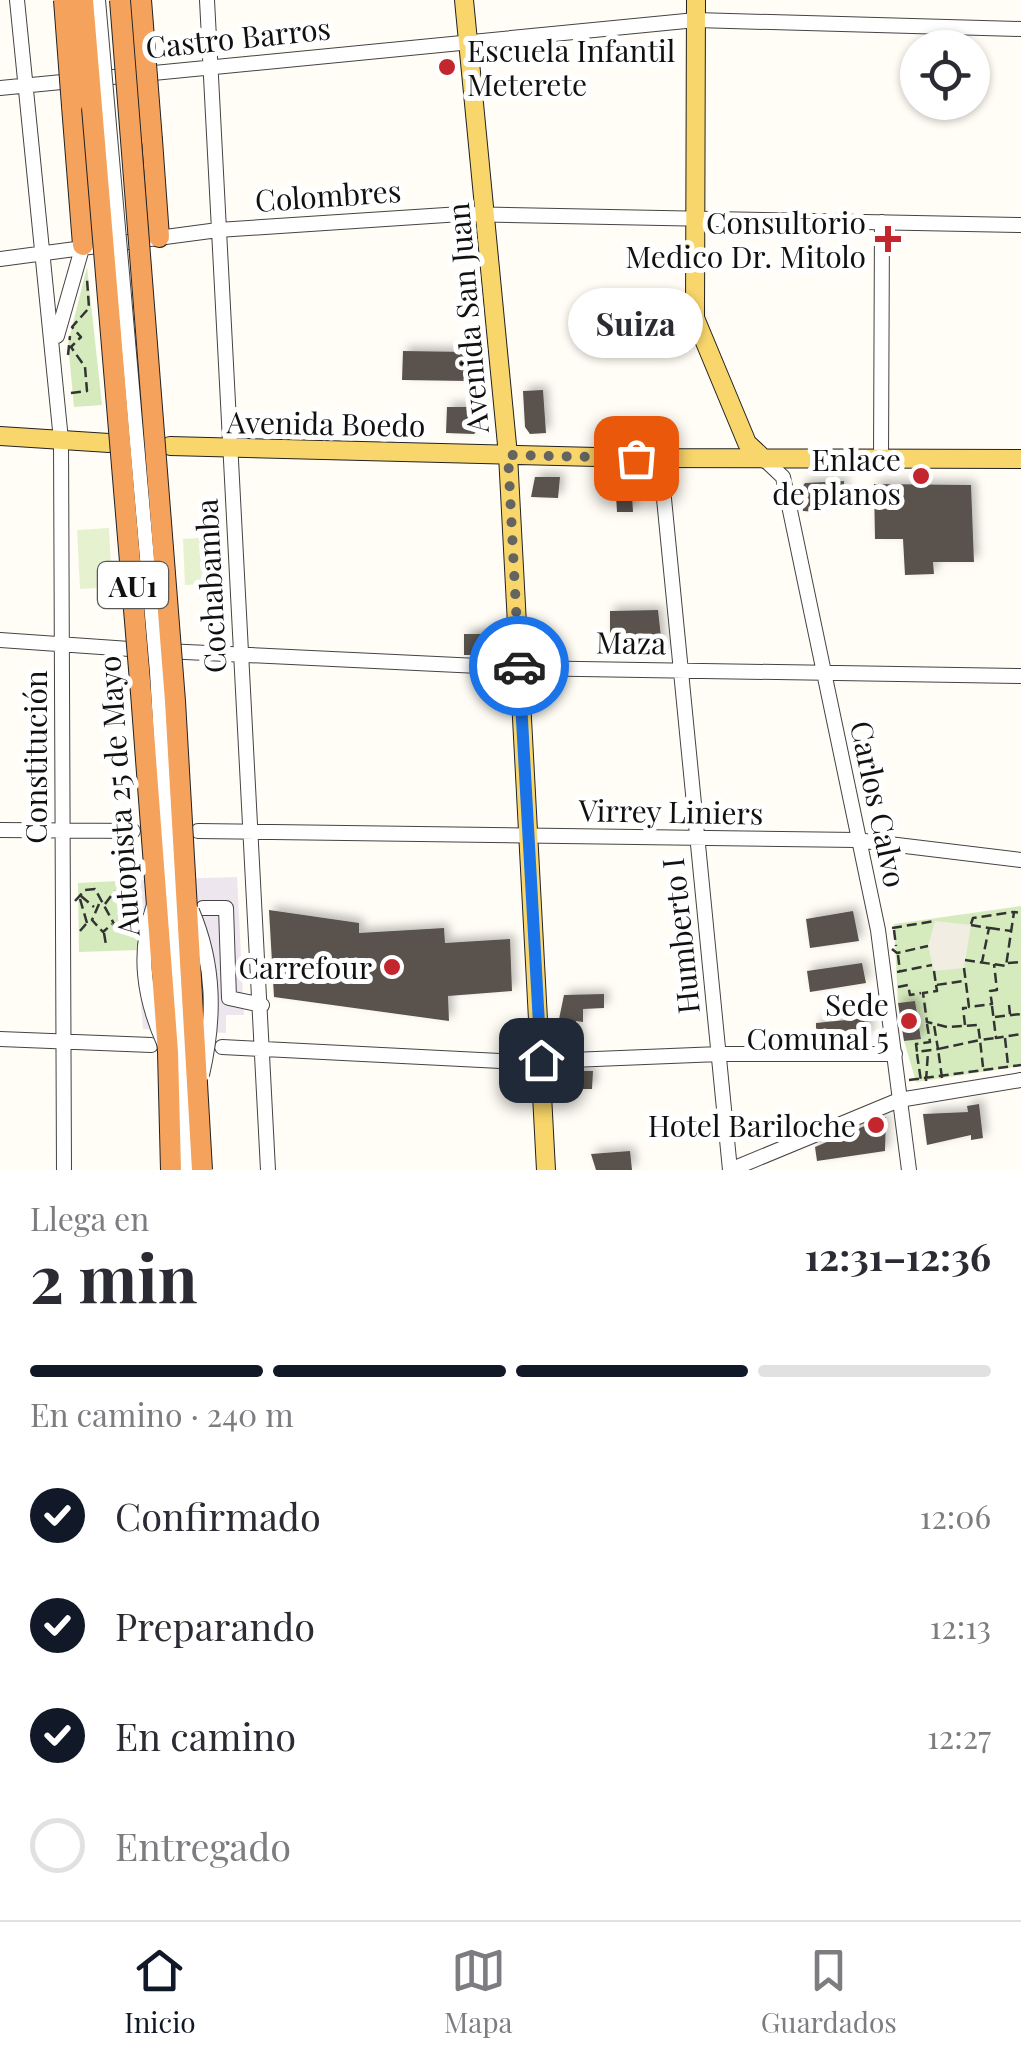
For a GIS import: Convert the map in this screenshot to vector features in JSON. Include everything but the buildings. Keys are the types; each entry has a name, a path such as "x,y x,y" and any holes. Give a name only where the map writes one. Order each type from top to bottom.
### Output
{"highway":[{"path":"64,0 83,246"},
{"name":"Autopista 25 de Mayo","path":"83,0 142,694 159,1048 171,1170"},
{"name":"Autopista 25 de Mayo","path":"120,0 195,904 202,1170"},
{"path":"141,0 159,236"}],"main road":[{"name":"Avenida San Juan","path":"464,0 508,455 546,1170"},
{"path":"696,0 697,332 747,443 764,459"},
{"path":"0,436 109,443"},
{"name":"Avenida Boedo","path":"170,446 660,458 1021,459"}],"street":[{"name":"Constitución","path":"18,0 46,251 61,440 64,1170"},
{"path":"98,0 157,672 186,1170"},
{"name":"Cochabamba","path":"207,0 268,1170"},
{"name":"Castro Barros","path":"0,88 696,20 1021,29"},
{"name":"Colombres","path":"0,259 218,230 486,214 1021,226"},
{"path":"881,459 882,222"},
{"name":"Constitución","path":"54,344 83,246"},
{"name":"Humberto I","path":"660,458 730,1170"},
{"name":"Carlos Calvo","path":"764,459 783,477 856,840 892,951 885,981 910,1170"},
{"name":"Maza","path":"0,640 519,668 824,676 1021,676"},
{"path":"0,830 134,831"},
{"name":"Virrey Liniers","path":"198,831 856,840 1021,860"},
{"path":"195,904 226,908 229,998 262,1006"},
{"path":"0,1039 159,1048"},
{"path":"222,1047 541,1060 895,1054"},
{"path":"730,1170 899,1100 1021,1080"}],"path":[{"path":"81,337 72,327 89,308 83,246"},
{"path":"68,354 71,331 81,337"},
{"path":"81,337 72,348 85,367 87,391 83,398"},
{"path":"73,392 87,391"},
{"path":"64,902 80,897 88,888 95,889 120,934"},
{"path":"80,931 90,922 95,908 114,892 131,892"},
{"path":"80,897 95,908"},
{"path":"80,897 90,922 103,932 106,946"},
{"path":"1006,966 1014,912"},
{"path":"1011,931 971,925 972,918 1021,913"},
{"path":"900,972 886,929 935,921"},
{"path":"103,932 114,925"},
{"path":"114,925 134,932"},
{"path":"982,962 988,928"},
{"path":"892,951 928,946"},
{"path":"965,960 1006,966 1021,962"},
{"path":"885,981 900,972 932,964"},
{"path":"994,964 998,990 990,991 996,1038"},
{"path":"964,968 968,1007"},
{"path":"885,981 908,985 910,995 937,991 934,971"},
{"path":"936,985 966,981"},
{"path":"922,993 930,1042 916,1044 923,1080"},
{"path":"966,1024 963,1008 992,1004"},
{"path":"1008,1005 1010,1015"},
{"path":"994,1017 1021,1014"},
{"path":"927,1022 934,1026 978,1026 984,1070"},
{"path":"934,1026 942,1077"},
{"path":"917,1052 1021,1034"},
{"path":"1004,1036 1008,1067"},
{"path":"923,1080 928,1050"},
{"path":"898,1082 1021,1065"}],"shaded area":[{"path":"237,877 244,1015 226,1015 226,1033 143,1029 136,950 140,949 137,880"},
{"path":"935,921 971,925 964,968 934,971 928,946"}],"green space":[{"path":"87,267 102,405 74,407 68,343"},
{"path":"109,528 112,587 80,589 77,530"},
{"path":"214,537 216,583 185,585 183,539"},
{"path":"137,880 140,950 79,952 78,883"},
{"path":"1021,906 1021,1066 916,1082 904,1041 921,1038 915,1001 898,1003 894,924"}],"way so far":[{"path":"519,666 508,455 636,458"}],"place":[{"name":"Escuela Infantil Meterete","path":"447,67"},
{"name":"Consultorio Medico Dr. Mitolo","path":"888,239"},
{"name":"Suiza","path":"636,458"},
{"name":"Enlace de planos","path":"921,476"},
{"name":"Carrefour","path":"392,967"},
{"name":"Sede Comunal 5","path":"909,1021"},
{"name":"Hotel Bariloche","path":"876,1125"}],"route":[{"path":"519,666 541,1060"}]}
